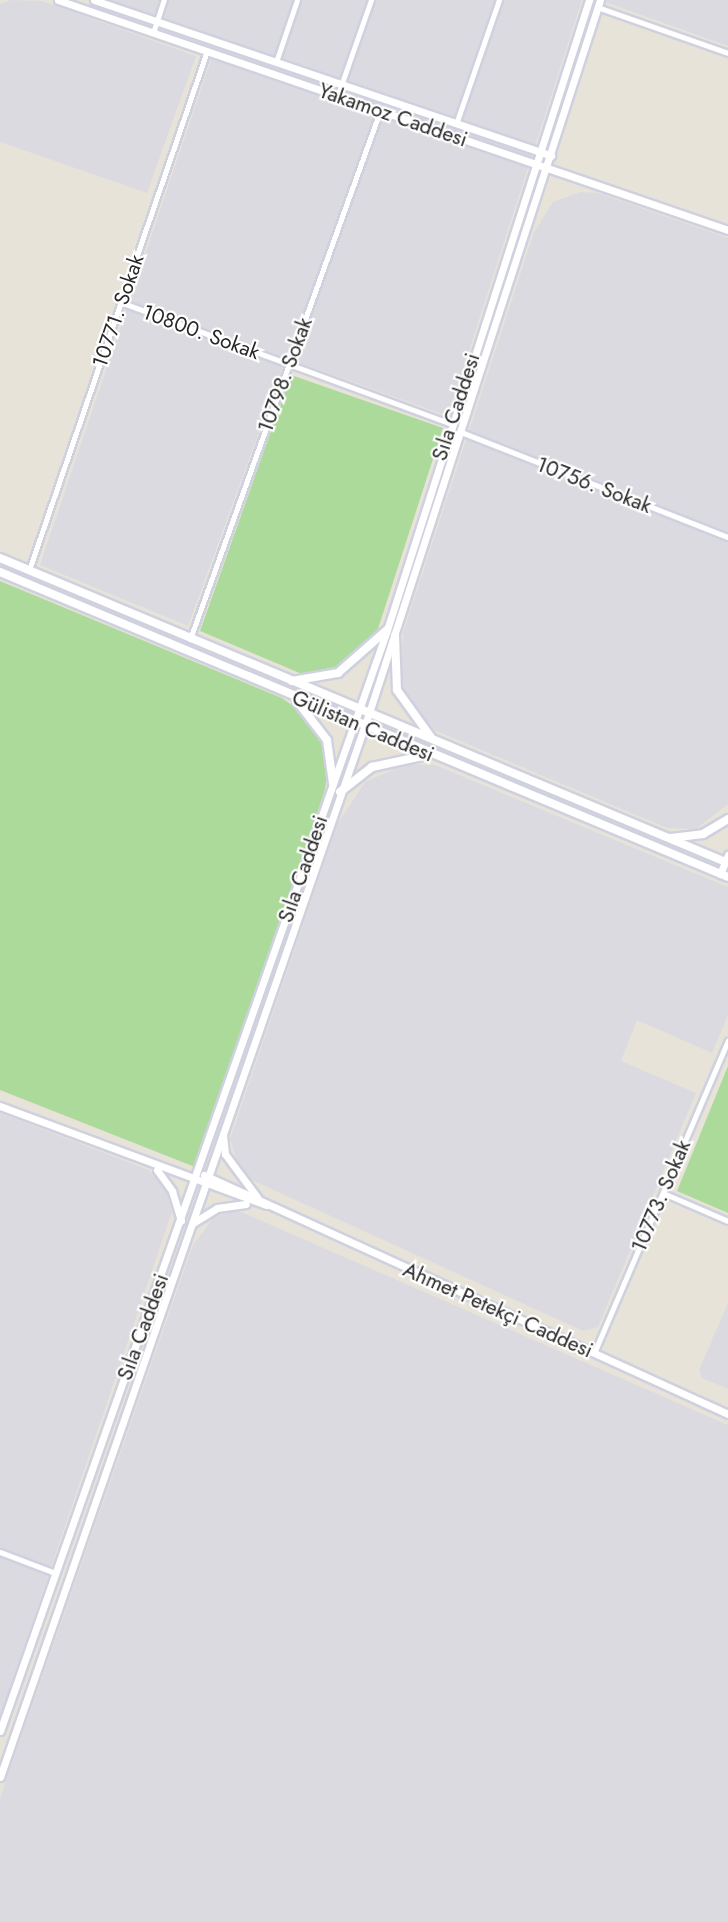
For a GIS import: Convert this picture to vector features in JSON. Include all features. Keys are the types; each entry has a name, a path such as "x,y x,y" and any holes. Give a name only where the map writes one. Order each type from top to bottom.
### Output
{"main road":[{"name":"Gülistan Caddesi","path":"0,558 289,681 727,860"},
{"name":"Gülistan Caddesi","path":"0,572 289,694 352,723 725,876"},
{"path":"289,681 338,673 387,630"},
{"path":"394,636 397,690 417,725 436,741"},
{"path":"289,694 322,730 333,783"},
{"path":"340,792 372,767 430,755"},
{"path":"669,838 703,834 728,819"}],"street":[{"name":"Yakamoz Caddesi","path":"58,0 728,230"},
{"name":"Yakamoz Caddesi","path":"94,0 113,3 157,22 551,156"},
{"path":"153,33 164,0"},
{"path":"276,62 297,0"},
{"path":"337,96 371,0"},
{"path":"456,124 499,0"},
{"name":"Sıla Caddesi","path":"0,1731 181,1223 352,723 387,630 451,424 589,0"},
{"path":"598,3 728,53"},
{"name":"Sıla Caddesi","path":"0,1777 369,713 551,156 598,3"},
{"name":"10771. Sokak","path":"28,570 207,51"},
{"name":"10798. Sokak","path":"190,639 380,111"},
{"name":"10800. Sokak","path":"120,303 451,424"},
{"name":"10756. Sokak","path":"461,432 728,537"},
{"path":"725,876 727,860"},
{"name":"10773. Sokak","path":"594,1353 728,1040"},
{"name":"Ahmet Petekçi Caddesi","path":"0,1106 205,1186 268,1205 728,1414"},
{"path":"192,1225 225,1205 258,1202 225,1154 223,1131"},
{"path":"153,1166 172,1191 181,1223"},
{"name":"Ahmet Petekçi Caddesi","path":"198,1173 258,1202"},
{"path":"663,1193 728,1221"},
{"path":"0,1551 55,1573"}],"shaded area":[{"path":"11,0 42,1 196,56 147,193 0,142 0,4"},
{"path":"107,0 582,0 448,416 286,358 188,626 40,565 218,39"},
{"path":"605,0 728,0 728,46 605,2"},
{"path":"580,192 598,193 728,238 728,804 696,829 667,828 436,731 409,702 401,682 403,633 534,232 553,202"},
{"path":"406,764 435,765 728,887 728,1015 712,1053 637,1020 621,1061 696,1093 598,1327 583,1331 241,1175 230,1139 338,823 365,782"},
{"path":"0,1113 149,1170 167,1193 172,1212 0,1717"},
{"path":"237,1210 728,1425 728,1922 0,1922 0,1798 193,1245 214,1217"},
{"path":"728,1303 728,1389 702,1378 699,1370"}],"green space":[{"path":"291,375 443,428 376,635 343,665 302,674 200,631"},
{"path":"0,581 282,698 300,711 322,743 328,773 324,793 195,1167 0,1090"},
{"path":"728,1066 728,1213 677,1191"}]}
